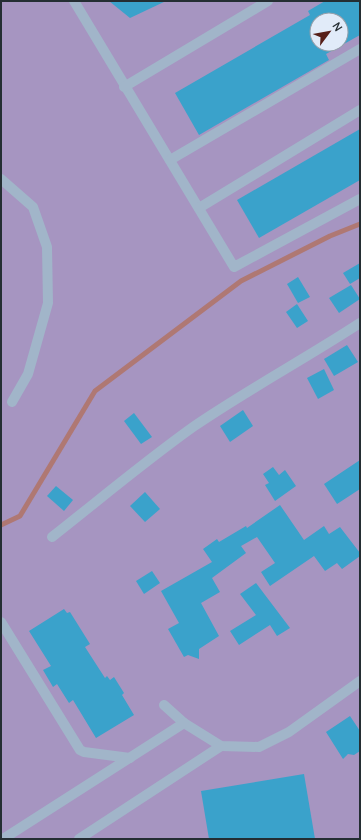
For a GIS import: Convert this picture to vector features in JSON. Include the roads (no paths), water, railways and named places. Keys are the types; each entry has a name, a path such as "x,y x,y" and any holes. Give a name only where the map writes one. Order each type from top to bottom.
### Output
{"street":[{"path":"74,1 124,87 234,267 360,199"},
{"path":"124,87 268,1"},
{"path":"170,160 360,49"},
{"path":"199,208 360,110"},
{"path":"1,179 34,207 47,247 48,303 28,374 12,402"},
{"path":"52,537 141,466 193,427 360,323"},
{"path":"1,622 80,750 84,752 130,758"},
{"path":"164,704 184,723 221,746 259,747 289,732 360,681"},
{"path":"3,839 184,723"},
{"path":"79,839 221,746"}],"waterway":[{"path":"1,525 20,516 95,391 241,281 330,236 360,224"}]}
